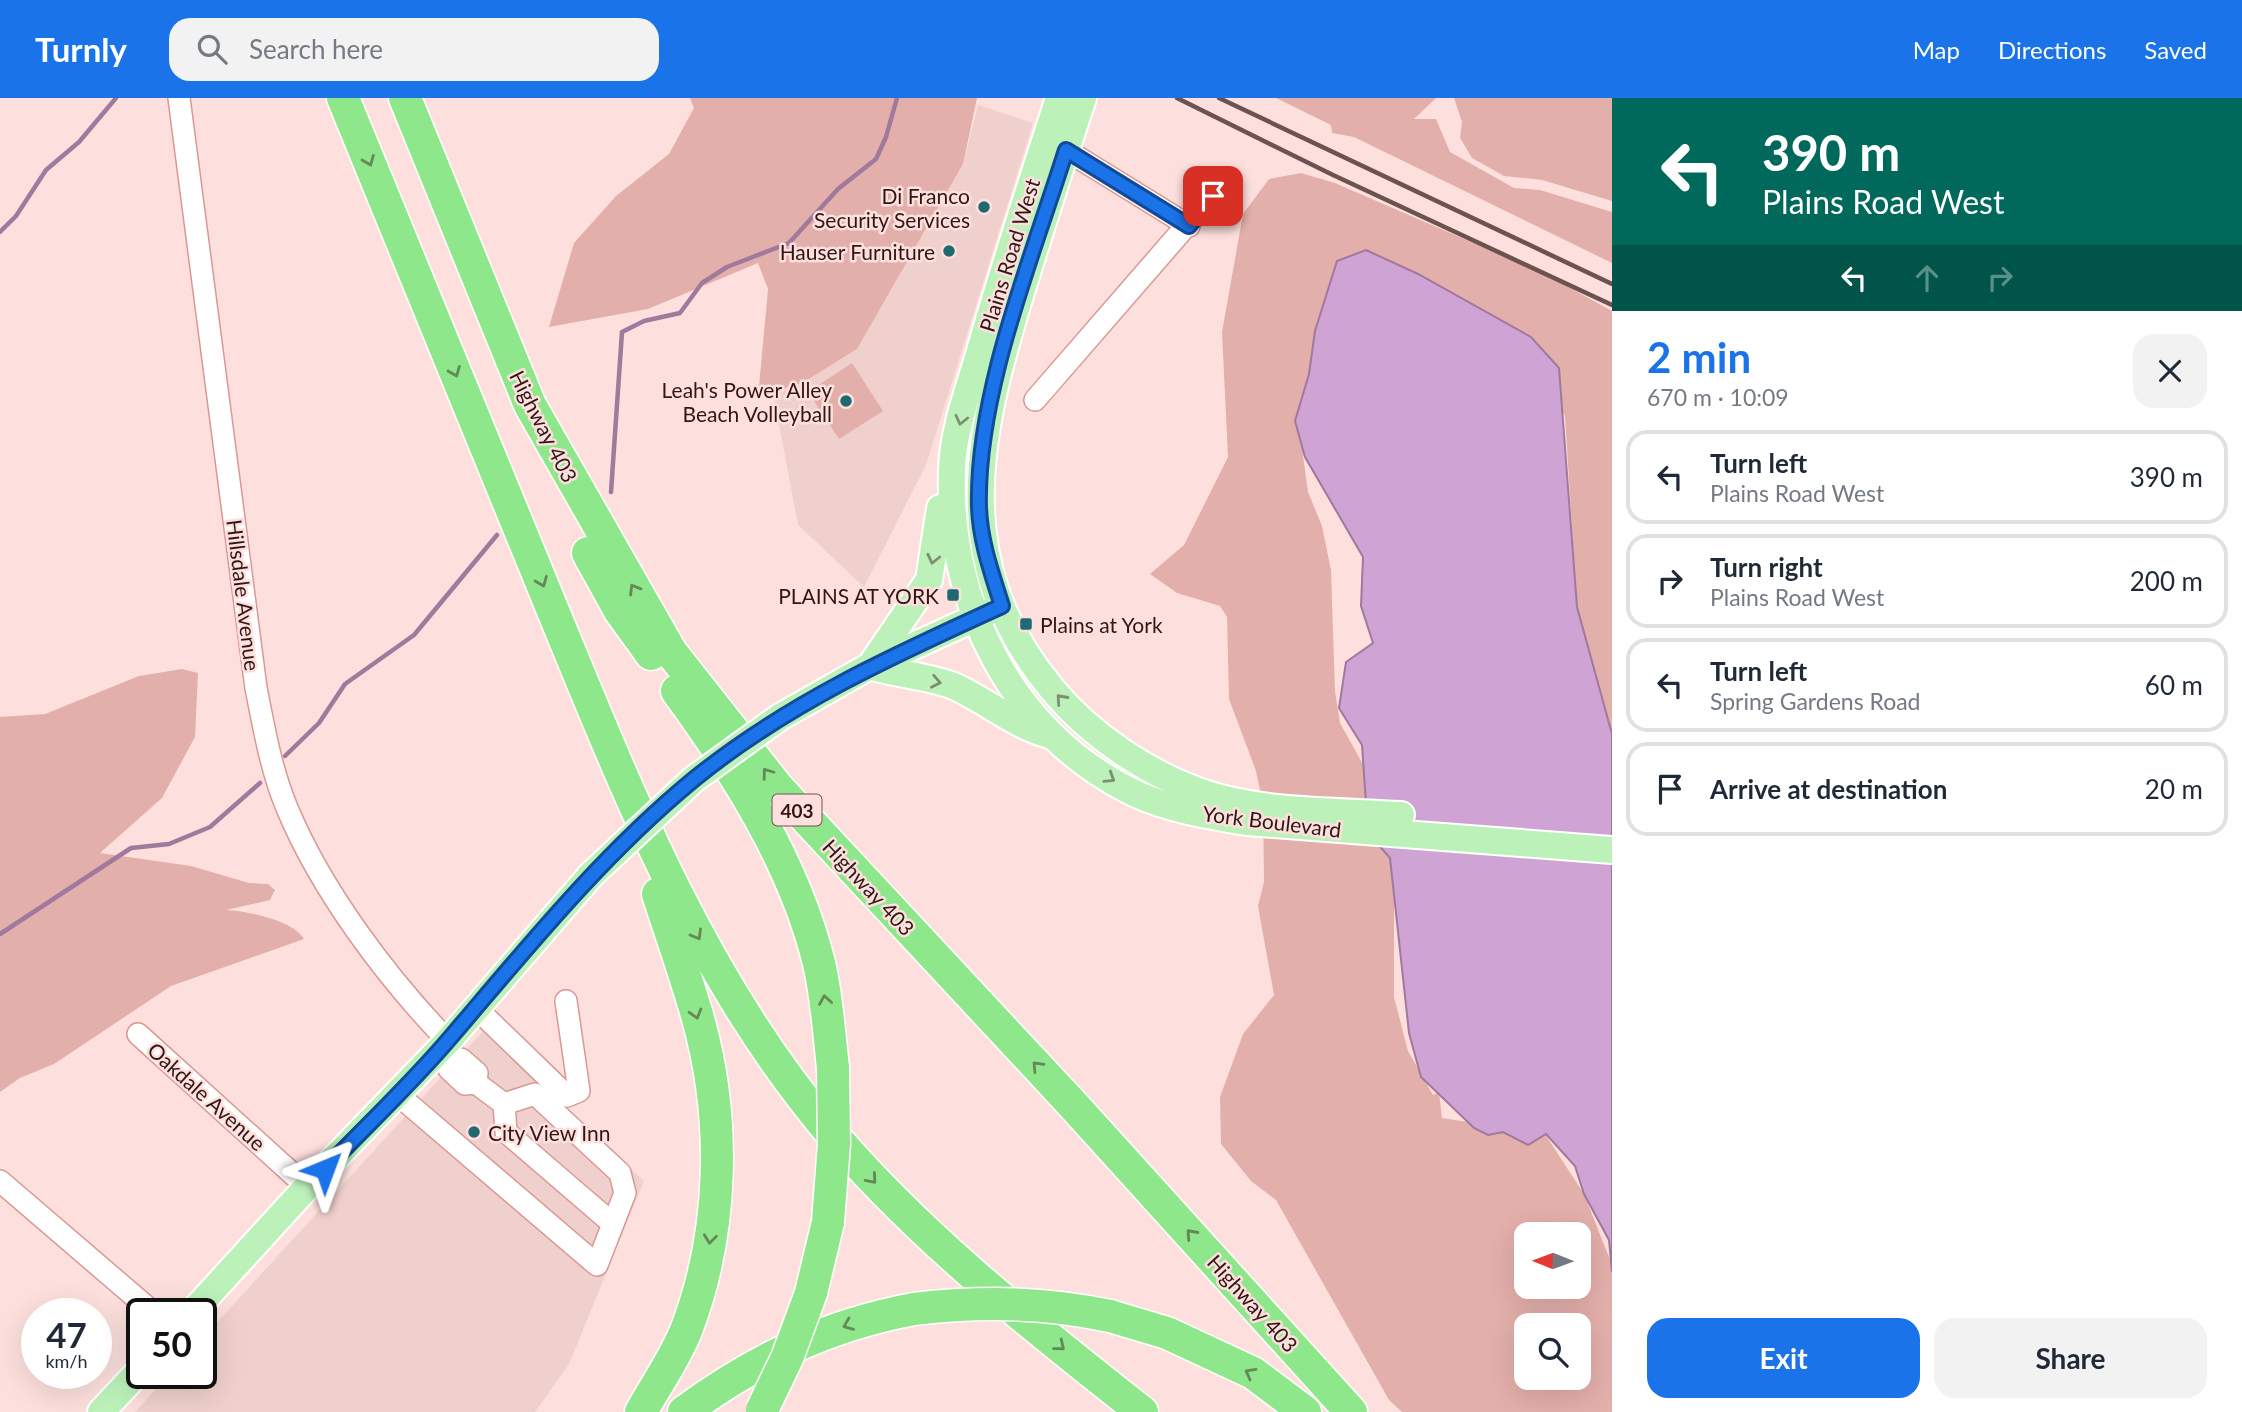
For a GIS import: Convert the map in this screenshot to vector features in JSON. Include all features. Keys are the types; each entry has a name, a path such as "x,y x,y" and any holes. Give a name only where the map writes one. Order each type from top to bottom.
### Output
{"highway":[{"path":"343,98 624,786 685,914 717,970 763,1044 820,1120 888,1197 953,1257 1142,1412"},
{"name":"Highway 403","path":"405,98 530,405 671,652 778,788 1075,1107 1351,1412"},
{"path":"530,405 551,484 620,611 731,765 802,908 819,964 833,1068 834,1144 828,1222 811,1293 787,1358 761,1411"},
{"path":"624,786 698,1017 712,1087 718,1170 709,1249 686,1329 640,1412"},
{"path":"684,1412 721,1384 780,1352 862,1319 914,1309 968,1303 1063,1306 1110,1316 1167,1334 1253,1373 1305,1412"}],"main road":[{"name":"Plains Road West","path":"1002,606 985,548 979,510 979,473 999,362 1066,150 1074,99"},
{"name":"Plains Road West","path":"974,618 955,544 952,469 960,419 988,320 1074,99"},
{"path":"870,666 929,580 941,504 952,469"},
{"path":"206,1298 397,1094 446,1050 476,1008 591,875 694,779 780,717 870,666 1002,606"},
{"name":"York Boulevard","path":"1002,606 1034,667 1065,705 1111,745 1179,783 1250,813 1612,850"},
{"name":"York Boulevard","path":"974,618 994,658 1019,696 1055,737 1090,765 1135,793 1204,815 1250,813 1612,832"},
{"path":"870,666 953,686 993,706 1027,729 1055,737"},
{"path":"101,1412 126,1385"}],"street":[{"name":"Hillsdale Avenue","path":"179,98 256,688 268,747 286,807 315,865 374,953 446,1050 449,1069 465,1084 476,1083 504,1104"},
{"path":"1066,150 1189,226"},
{"path":"1035,400 1189,226 1226,180"},
{"path":"476,1008 567,1096 579,1091 566,1001"},
{"name":"Oakdale Avenue","path":"138,1034 307,1187"},
{"path":"397,1094 597,1265 613,1224 625,1193 621,1172 535,1094 504,1104 506,1132 613,1224"},
{"path":"0,1181 136,1298"}],"shaded area":[{"path":"690,98 977,98 963,164 857,349 804,382 773,392 759,386 768,289 758,263 648,309 549,327 574,243 616,196 669,154 694,108"},
{"path":"1276,98 1436,98 1414,119 1436,119 1450,152 1514,188 1540,190 1612,212 1612,263 1354,137 1332,133 1331,125"},
{"path":"1454,98 1612,98 1612,201 1542,180 1504,176 1472,158 1460,138 1462,122"},
{"path":"978,105 1033,123 926,465 864,587 798,525 773,392 804,382 857,349 963,164"},
{"path":"1301,173 1335,183 1545,274 1612,311 1612,734 1577,607 1565,416 1520,331 1436,285 1310,370 1303,456 1308,492 1322,526 1331,570 1335,691 1340,723 1394,820 1394,997 1408,1051 1433,1095 1439,1092 1442,1118 1545,1134 1584,1194 1612,1265 1612,1412 1402,1412 1389,1400 1276,1200 1251,1181 1221,1144 1220,1097 1243,1034 1274,995 1258,906 1264,882 1263,805 1256,771 1229,699 1227,617 1220,606 1177,593 1150,574 1184,545 1228,457 1222,332 1243,214 1269,179"},
{"path":"1366,250 1418,274 1531,337 1559,368 1577,607 1612,734 1612,1272 1609,1240 1584,1194 1575,1166 1546,1134 1528,1145 1503,1132 1488,1135 1474,1128 1421,1077 1409,1033 1390,858 1368,833 1362,745 1339,708 1346,662 1373,643 1361,606 1363,557 1305,457 1295,421 1309,374 1315,331 1337,261"},
{"name":"Leah's Power Alley Beach Volleyball","path":"852,363 883,411 839,439 808,392"},
{"path":"182,669 198,673 195,737 162,798 100,853 191,866 249,883 268,884 275,890 270,900 226,910 246,912 280,922 298,932 304,939 171,986 54,1064 20,1078 0,1092 0,717 45,714 139,676"},
{"path":"483,1031 644,1181 569,1364 535,1412 135,1412 156,1389 217,1389 217,1322"}],"waterway":[{"path":"0,232 16,216 46,170 79,142 116,98"},
{"path":"611,492 622,332 644,321 680,313 702,283 727,267 789,243 838,189 876,159 886,137 897,98"},
{"path":"285,756 319,723 345,684 414,635 497,535"},
{"path":"0,934 131,848 169,844 210,827 260,783"}],"railway":[{"path":"1177,98 1333,175 1612,305"},
{"path":"1219,98 1612,284"}],"place":[{"name":"Di Franco Security Services","path":"984,207"},
{"name":"Hauser Furniture","path":"949,251"},
{"name":"Leah's Power Alley Beach Volleyball","path":"846,401"},
{"name":"PLAINS AT YORK","path":"953,595"},
{"name":"Plains at York","path":"1026,624"},
{"name":"City View Inn","path":"474,1132"}],"route":[{"path":"325,1169 448,1041 545,925 591,875 694,779 780,717 830,688 870,666 1002,606 985,548 979,510 979,473 999,362 1066,150 1189,226 1213,196"}]}
